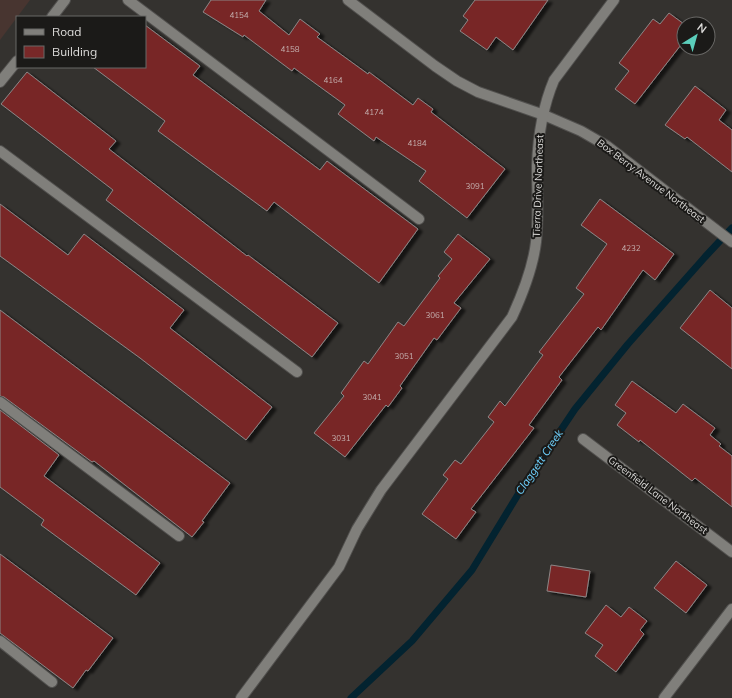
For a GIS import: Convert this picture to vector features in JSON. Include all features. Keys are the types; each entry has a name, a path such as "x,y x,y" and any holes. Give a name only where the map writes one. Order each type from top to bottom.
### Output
{"street":[{"path":"53,16 65,0"},
{"path":"128,0 419,219"},
{"name":"Box Berry Avenue Northeast","path":"348,0 457,81 478,92 544,115 581,131 607,146 732,242"},
{"name":"Tierra Drive Northeast","path":"241,698 339,566 357,529 381,490 512,316 522,296 530,271 536,243 538,211 537,165 539,137 550,91 554,80 614,0"},
{"path":"0,82 16,62"},
{"path":"0,151 297,372"},
{"path":"0,402 179,536"},
{"name":"Greenfield Lane Northeast","path":"583,439 732,552"},
{"path":"666,697 732,609"},
{"path":"0,641 52,682"}],"shaded area":[{"path":"0,0 30,0 18,16 16,16 16,19 0,40"}],"building":[{"path":"211,0 266,0 259,11 289,35 300,19 320,34 317,37 368,74 369,72 413,105 418,98 433,109 431,112 505,169 467,218 419,181 426,171 376,137 374,141 338,114 345,105 294,68 292,71 244,35 243,37 203,12"},
{"path":"475,0 548,0 513,50 496,37 487,50 460,31 468,20 463,16"},
{"path":"669,13 676,18 676,51 635,104 615,89 629,71 619,63 653,19 660,24"},
{"path":"146,26 200,66 193,75 320,170 327,161 418,229 379,283 274,202 267,211 158,131 165,121 94,68 146,68"},
{"path":"27,72 116,141 109,149 247,256 248,255 338,323 312,357 106,200 113,190 1,104"},
{"path":"695,86 726,110 719,120 732,130 732,172 687,137 685,139 665,125"},
{"path":"600,199 674,254 655,280 643,270 601,330 598,327 559,377 562,380 529,425 534,428 471,509 476,512 456,539 422,514 448,479 443,475 455,460 461,464 494,422 488,417 500,401 505,406 543,355 539,352 584,294 576,288 607,244 581,225"},
{"path":"0,204 68,255 84,234 184,310 170,328 272,407 246,440 140,358 0,256"},
{"path":"458,234 490,259 454,303 461,308 437,340 434,338 400,386 402,388 388,407 386,405 345,457 314,433 344,396 341,393 364,361 368,364 398,322 404,326 440,278 438,276 452,259 444,252"},
{"path":"710,290 732,308 732,369 680,328"},
{"path":"0,310 230,483 192,537 94,461 92,462 4,397 0,396"},
{"path":"632,381 676,413 683,404 715,428 710,435 721,444 719,446 732,456 732,507 695,478 692,481 640,440 639,442 617,425 626,413 615,405"},
{"path":"0,410 59,455 44,476 160,563 136,595 41,525 44,520 0,487"},
{"path":"0,554 113,638 73,688 0,633"},
{"path":"676,561 707,585 686,613 654,588"},
{"path":"551,565 590,571 586,597 547,591"},
{"path":"606,605 621,617 629,607 647,621 640,630 644,634 616,672 595,656 603,645 585,633"}],"waterway":[{"name":"Claggett Creek","path":"351,698 412,641 472,570 522,488 575,409 628,344 732,228"}]}
